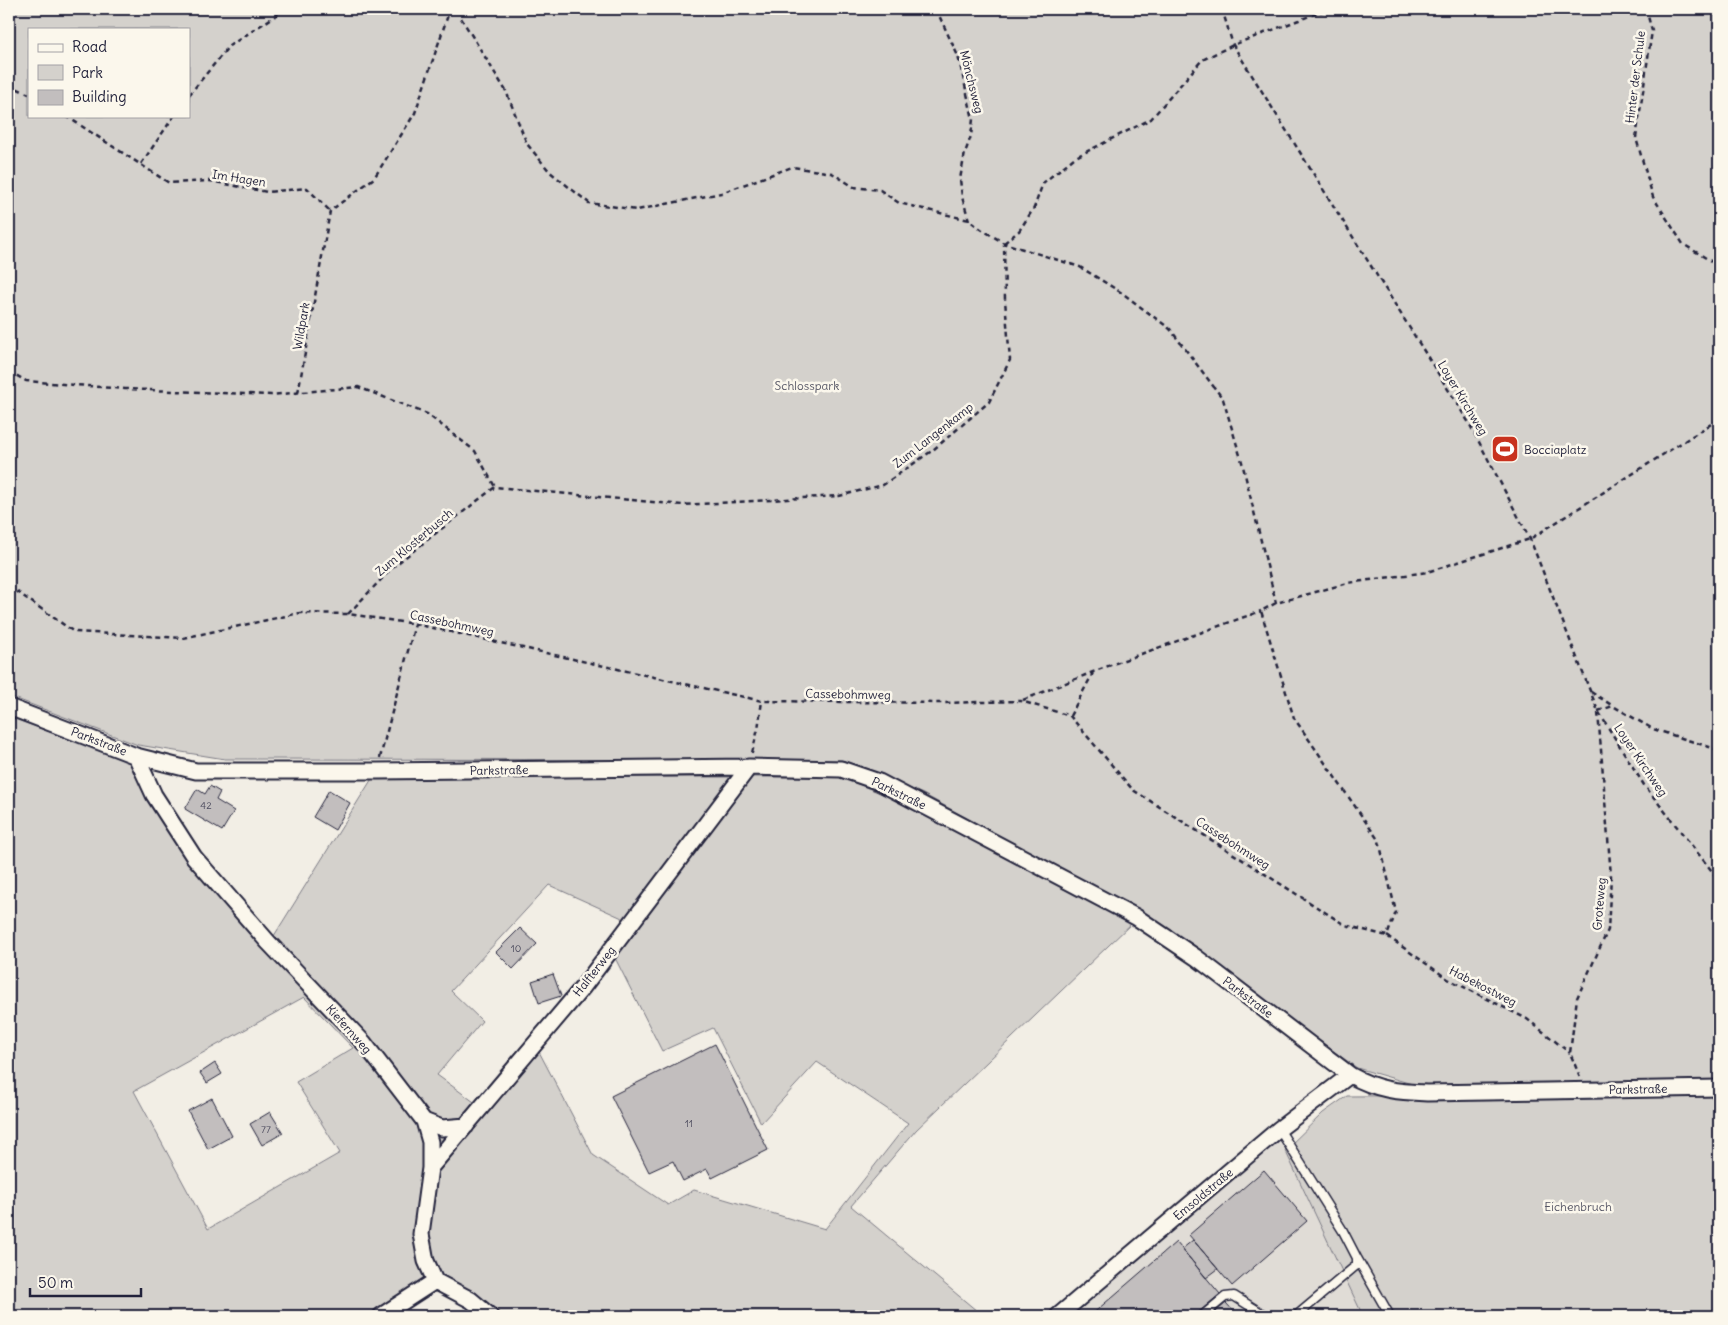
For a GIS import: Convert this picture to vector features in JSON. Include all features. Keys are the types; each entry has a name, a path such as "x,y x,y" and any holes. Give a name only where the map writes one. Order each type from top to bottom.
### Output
{"street":[{"name":"Parkstraße","path":"9,707 136,756 196,771 377,772 749,767 842,769 879,782 917,801 1136,917 1197,958 1350,1075 1364,1083 1393,1092 1466,1094 1719,1088"},
{"name":"Kiefernweg","path":"136,756 154,795 194,857 268,942 364,1043 424,1121 430,1142 430,1168 421,1234 426,1261 434,1281"},
{"name":"Halfterweg","path":"430,1168 583,987 749,767"},
{"name":"Emsoldstraße","path":"1058,1316 1279,1130 1350,1075"},
{"path":"424,1121 442,1128 466,1126"},
{"path":"382,1316 434,1281 471,1300 490,1316"}],"lane":[{"path":"1279,1130 1343,1231 1390,1316"},
{"path":"1296,1316 1352,1269 1356,1265 1357,1258"},
{"path":"1202,1316 1224,1297 1234,1296 1266,1316"}],"path":[{"path":"190,94 229,46 286,9"},
{"path":"330,210 374,178 415,113 450,9"},
{"path":"460,9 461,18 506,91 527,144 550,172 589,203 636,210 721,193 792,167 832,173 854,187 880,190 899,203 969,220 981,230 1004,243 1080,267 1122,293 1170,329 1224,399 1242,462 1276,603"},
{"name":"Mönchsweg","path":"936,9 958,56 973,118 971,136 965,153 960,179 962,196 969,220"},
{"name":"Loyer Kirchweg","path":"1222,9 1233,45 1469,423 1530,539 1598,711 1644,785 1719,880"},
{"path":"1004,243 1018,231 1034,208 1043,184 1074,158 1151,119 1202,60 1233,45 1328,9"},
{"name":"Hinter der Schule","path":"1646,9 1652,31 1636,138 1653,197 1683,244 1719,266"},
{"path":"9,85 28,94"},
{"name":"Im Hagen","path":"69,118 169,183 210,181 267,192 307,188 330,210"},
{"path":"141,164 173,118"},
{"name":"Wildpark","path":"298,393 330,210"},
{"name":"Zum Langenkamp","path":"495,487 684,505 839,496 883,485 933,450 989,402 1010,360 1004,243"},
{"path":"9,371 26,381 125,390 272,395 358,387 427,414 475,452 495,487"},
{"path":"1021,701 1094,672 1261,611 1276,603 1348,583 1427,572 1530,539 1719,418"},
{"name":"Zum Klosterbusch","path":"348,614 394,566 495,487"},
{"name":"Cassebohmweg","path":"9,586 74,632 183,638 300,613 348,614 415,624 762,701 914,703 1021,701 1070,716 1133,790 1345,925 1387,936"},
{"path":"1261,611 1294,718 1379,841 1396,912 1387,936"},
{"path":"377,772 415,624"},
{"path":"1070,716 1094,672"},
{"path":"1590,691 1653,729 1719,750"},
{"path":"749,767 762,701"},
{"path":"1598,711 1613,706"},
{"name":"Groteweg","path":"1570,1053 1577,998 1608,930 1611,876 1598,711"},
{"name":"Habekostweg","path":"1387,936 1448,980 1527,1019 1570,1053"},
{"path":"1570,1053 1586,1090"}],"shaded area":[{"path":"1275,1137 1285,1150 1363,1316 1061,1316"}],"green space":[{"name":"Schlosspark","path":"9,9 1719,9 1719,1085 1426,1088 1357,1068 1148,917 923,794 842,760 225,759 138,745 9,696"},
{"path":"9,717 146,767 171,814 186,836 219,878 272,939 373,777 841,777 917,808 1132,923 916,1130 851,1206 983,1316 490,1316 435,1281 381,1316 9,1316","holes":["549,885 631,922 611,950 662,1051 713,1028 761,1123 817,1062 908,1123 825,1229 694,1190 668,1205 593,1155 535,1044 481,1107 437,1075 482,1021 451,991","304,997 353,1048 296,1082 340,1153 208,1229 134,1091"]},
{"name":"Eichenbruch","path":"1719,1094 1719,1316 1363,1316 1285,1150 1323,1113 1347,1096"}],"building":[{"path":"210,786 220,792 216,800 234,811 222,831 185,809 197,789 205,794"},
{"path":"329,790 350,803 335,830 313,817"},
{"path":"520,928 537,944 513,969 496,952"},
{"path":"553,974 561,996 539,1003 532,981"},
{"path":"715,1044 768,1150 712,1178 707,1169 683,1181 673,1161 649,1172 611,1096"},
{"path":"215,1063 222,1074 207,1083 200,1073"},
{"path":"212,1098 232,1136 208,1149 188,1111"},
{"path":"270,1112 283,1133 262,1145 250,1124"},
{"path":"1264,1170 1307,1221 1232,1286 1189,1235"},
{"path":"1193,1240 1218,1269 1206,1278 1182,1249"},
{"path":"1176,1242 1220,1294 1194,1316 1090,1316"},
{"path":"1226,1303 1238,1316 1211,1316"}],"place":[{"name":"Bocciaplatz","path":"1505,449"}]}
